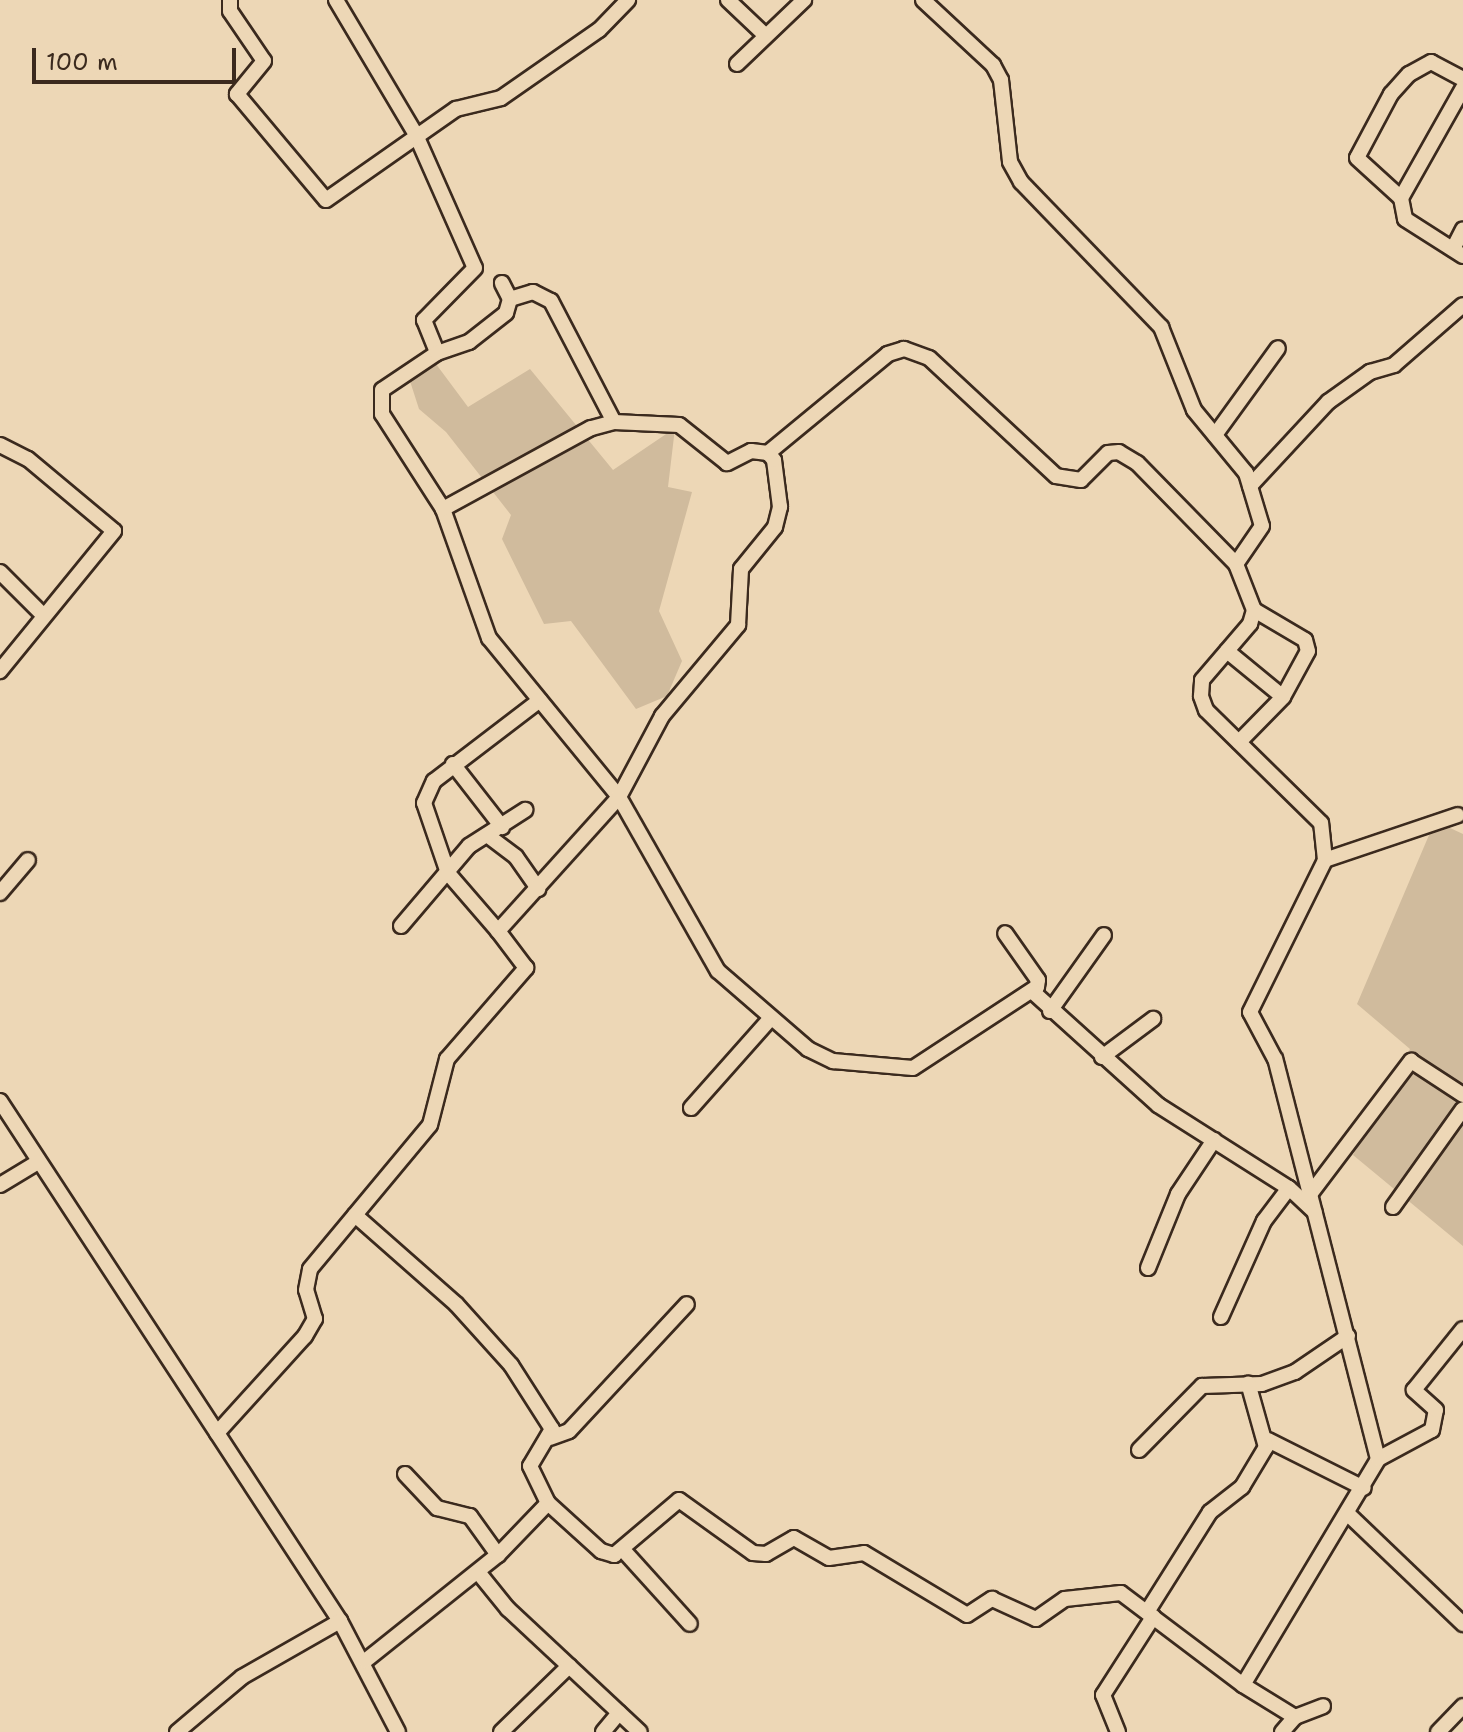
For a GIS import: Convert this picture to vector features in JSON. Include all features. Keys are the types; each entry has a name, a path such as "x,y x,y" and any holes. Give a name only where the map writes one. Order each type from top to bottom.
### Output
{"street":[{"path":"230,0 230,11 264,61 237,94 323,199 332,198 416,135 461,106 501,98 599,30 628,0"},
{"path":"336,0 416,135 475,268 424,320 437,353"},
{"path":"728,0 766,36"},
{"path":"737,64 804,0"},
{"path":"923,0 993,65 1001,80 1010,162 1021,182 1161,327 1194,410 1250,486 1262,526 1236,564"},
{"path":"1463,79 1431,62 1422,65 1391,94 1362,146 1361,165 1401,198 1405,219 1458,253 1463,229"},
{"path":"1401,198 1463,88"},
{"path":"502,283 510,299 506,313 469,342 437,353 377,399 443,509 489,638 619,797 718,971 769,1020 833,1061 913,1068 1033,992 1038,980 1005,933"},
{"path":"510,299 533,292 551,301 614,422"},
{"path":"1250,486 1328,402 1370,372 1394,365 1463,305"},
{"path":"1215,435 1278,348"},
{"path":"768,453 888,354 904,349 929,358 1056,476 1081,480 1108,453 1119,452 1137,463 1236,564 1254,610 1305,640 1305,658 1283,697 1239,742"},
{"path":"443,509 591,428 614,422 679,425 727,463 751,451 768,453 774,460 780,507 775,527 741,569 738,625 662,716 619,797 498,931"},
{"path":"0,445 28,459 113,526 111,540 43,615 0,671"},
{"path":"0,572 43,615"},
{"path":"1254,610 1227,651 1202,680 1201,696 1206,710 1321,823 1325,860 1250,1012 1275,1059 1378,1459"},
{"path":"1227,651 1283,697"},
{"path":"217,1433 305,1336 315,1319 305,1280 430,1125 447,1059 526,968 448,873 424,803 434,781 453,764 540,700"},
{"path":"453,764 502,827"},
{"path":"401,926 487,835 525,810"},
{"path":"1325,860 1458,815"},
{"path":"487,835 516,857 538,889"},
{"path":"0,893 28,860"},
{"path":"1050,1011 1104,935"},
{"path":"1033,992 1050,1011 1158,1105 1289,1188 1315,1212"},
{"path":"1102,1057 1153,1019"},
{"path":"691,1108 769,1020"},
{"path":"1311,1193 1411,1061 1463,1095"},
{"path":"0,1101 340,1621 365,1661 398,1732"},
{"path":"1393,1207 1461,1115"},
{"path":"1148,1268 1178,1194 1214,1140"},
{"path":"0,1185 38,1162"},
{"path":"1221,1317 1264,1221 1289,1188"},
{"path":"355,1215 456,1304 511,1365 552,1429 550,1438 530,1466 548,1503 601,1551 624,1551 669,1502 679,1500 753,1553 766,1554 794,1538 829,1558 864,1553 967,1615 992,1599 1036,1619 1065,1599 1114,1592 1243,1685 1295,1717"},
{"path":"550,1438 569,1431 687,1304"},
{"path":"1243,1685 1349,1515 1378,1459 1432,1430 1436,1410 1414,1390 1463,1329"},
{"path":"1139,1450 1202,1386 1248,1383 1295,1372 1348,1336"},
{"path":"1248,1383 1268,1440 1364,1488"},
{"path":"1118,1732 1103,1695 1210,1512 1242,1487 1268,1440"},
{"path":"405,1474 437,1508 470,1516 498,1555"},
{"path":"365,1661 498,1555 548,1503"},
{"path":"1349,1515 1463,1624"},
{"path":"624,1551 690,1624"},
{"path":"478,1572 569,1666 640,1732"},
{"path":"177,1732 242,1677 340,1621"},
{"path":"501,1732 569,1666"},
{"path":"1282,1732 1295,1717 1323,1706"},
{"path":"1438,1732 1463,1706"},
{"path":"603,1732 619,1713"}],"shaded area":[{"path":"436,364 468,407 530,369 613,470 675,428 668,487 692,492 659,611 682,661 667,696 636,709 571,621 544,624 502,539 511,515 446,432 419,409 409,378"},
{"path":"1435,821 1463,834 1463,1246 1353,1155 1410,1049 1357,1004"}]}
